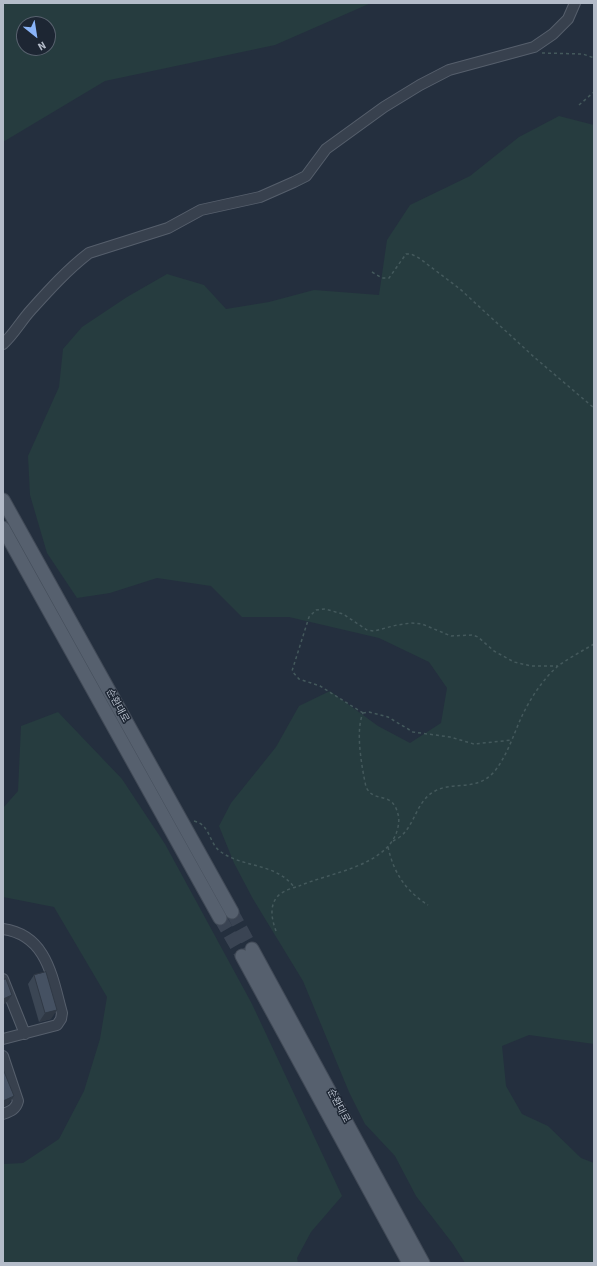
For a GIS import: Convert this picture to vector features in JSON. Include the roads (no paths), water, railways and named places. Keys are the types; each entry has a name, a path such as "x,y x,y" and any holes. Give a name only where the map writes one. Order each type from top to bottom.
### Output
{"main road":[{"name":"순환대로","path":"3,500 226,915 3,528"},
{"name":"순환대로","path":"409,1263 247,953 423,1263"}],"street":[{"path":"3,344 12,335 30,311 80,260 89,253 168,228 201,210 260,197 306,176 326,149 384,107 420,85 449,70 534,47 568,20 575,3"},
{"path":"3,929 24,934 32,940 40,950 51,971 62,1013 61,1019 57,1025 3,1039"},
{"path":"3,979 25,1034"},
{"path":"3,1056 18,1100 13,1110 3,1114"}],"tunnel":[{"path":"232,912 252,949"},
{"path":"220,918 242,956"}]}
